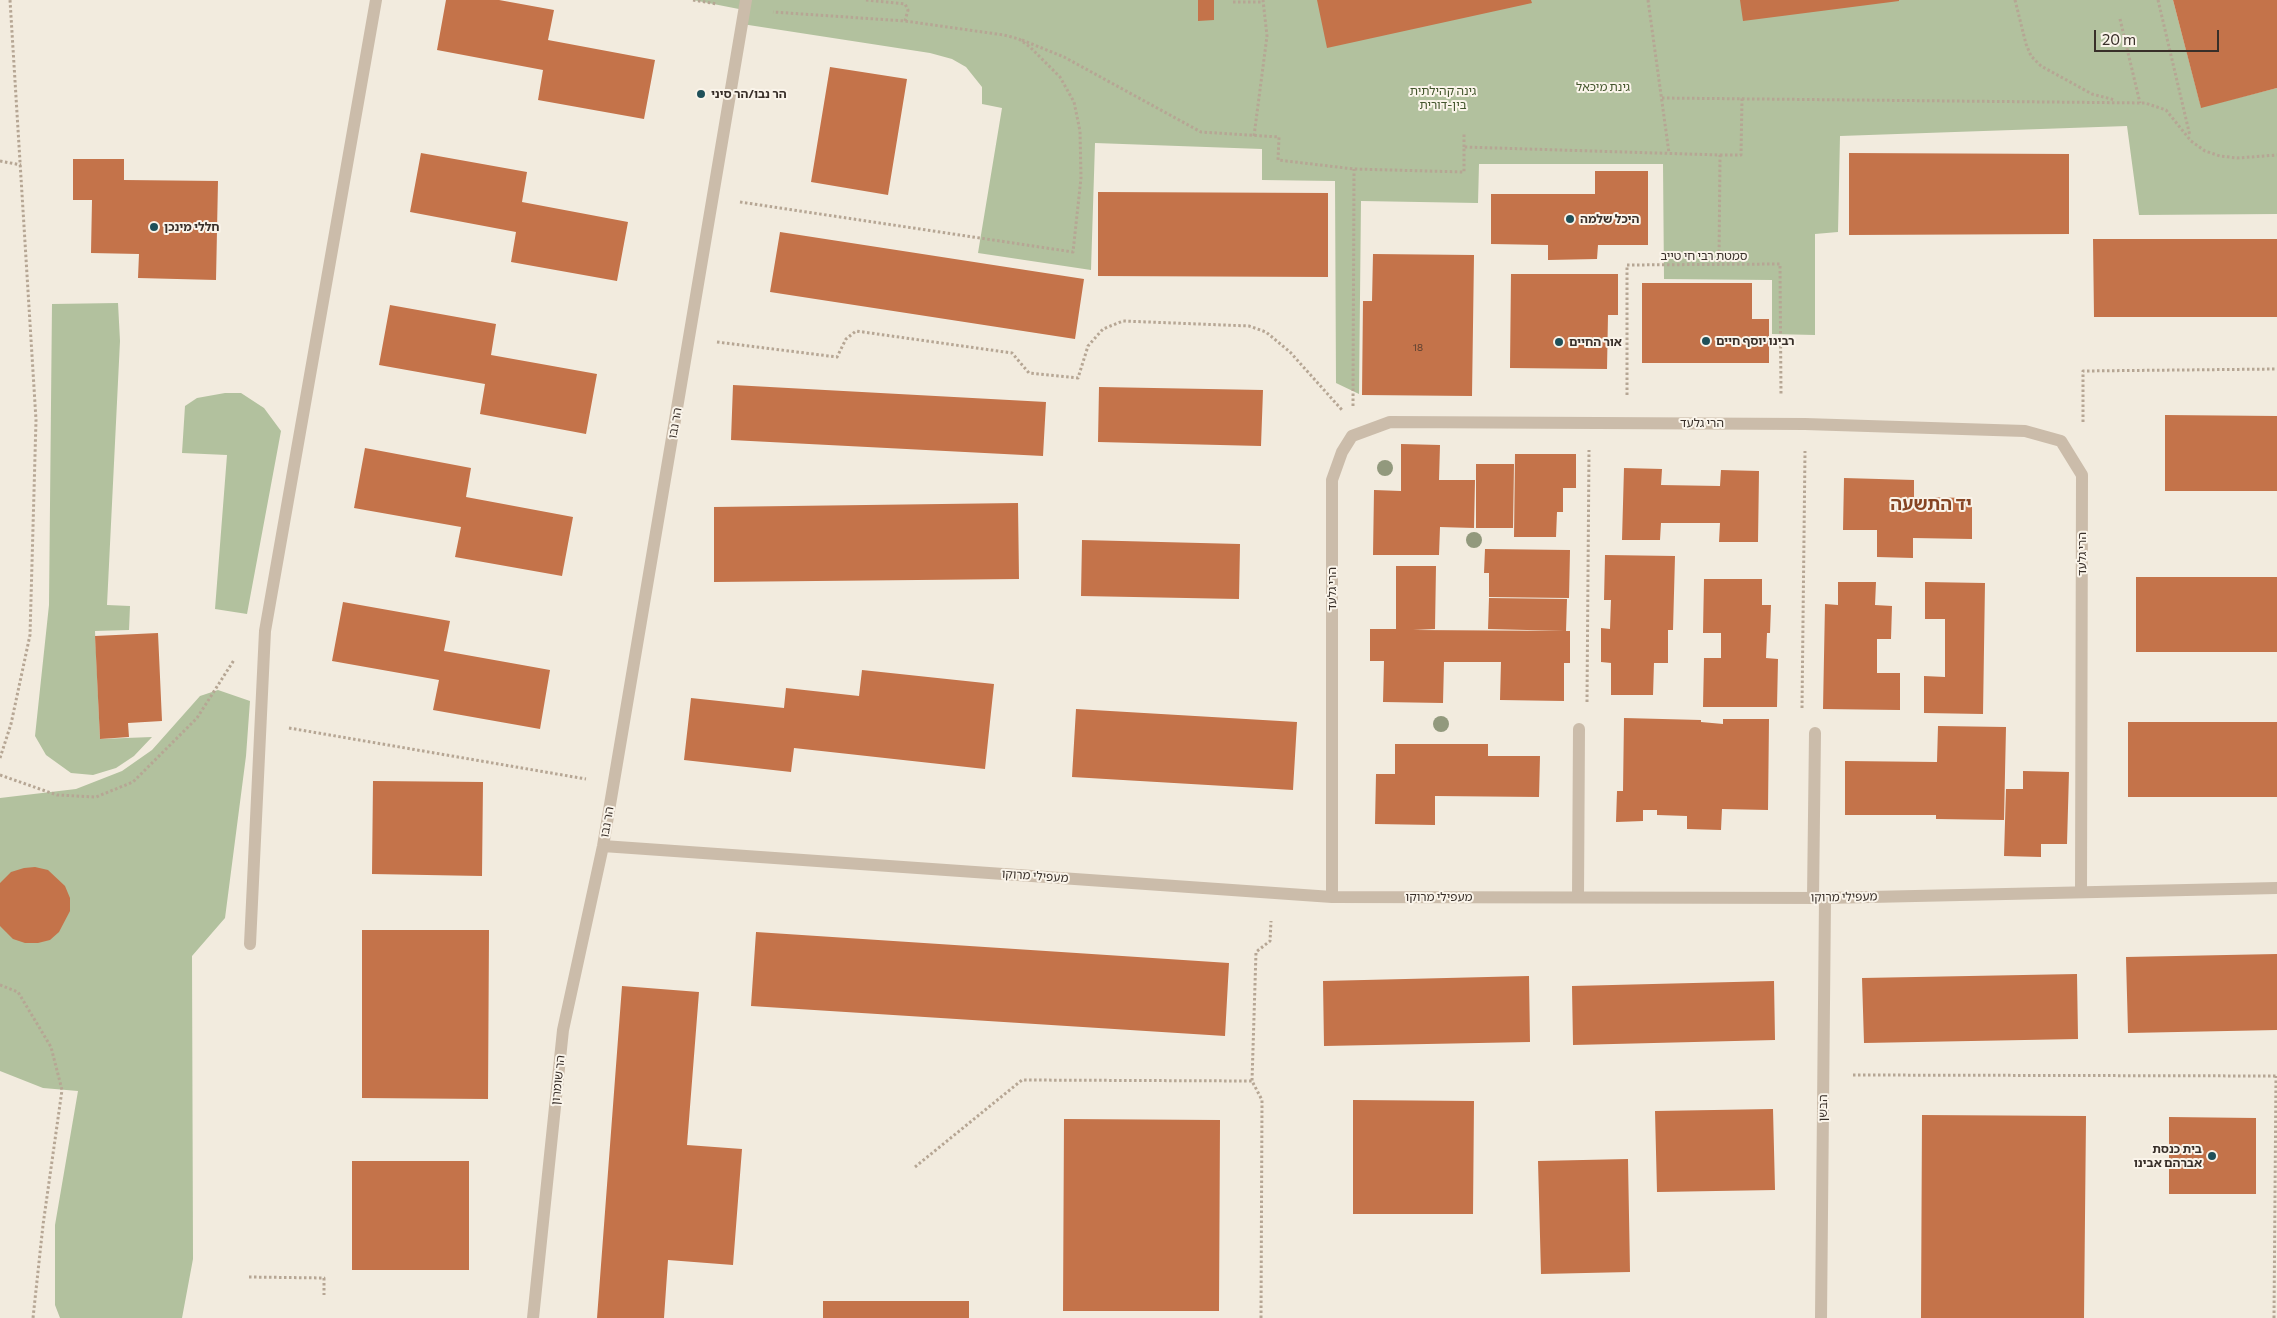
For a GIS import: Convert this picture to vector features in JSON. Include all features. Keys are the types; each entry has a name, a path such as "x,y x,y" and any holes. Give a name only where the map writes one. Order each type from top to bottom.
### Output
{"street":[{"path":"250,944 263,672 268,614 376,0"},
{"name":"הר נבו","path":"603,846 745,5"},
{"name":"הרי גלעד","path":"1332,897 1332,480 1342,452 1354,435 1390,422 1780,423 2026,431 2061,441 2082,475 2081,892"},
{"path":"1578,898 1579,729"},
{"name":"הבשן","path":"1815,734 1824,1075 1821,1318"},
{"name":"מעפילי מרוקו","path":"603,846 1332,897 1819,898 2277,888"},
{"name":"הר שומרון","path":"534,1318 563,1030 603,846"}],"path":[{"path":"0,758 11,724 30,635 36,420 10,0"},
{"path":"866,0 905,4 908,10 905,21"},
{"path":"1648,0 1669,153"},
{"path":"2015,0 2026,44 2031,56 2041,66 2092,94 2120,101"},
{"path":"2158,0 2191,139"},
{"path":"1233,2 1263,1 1267,36 1254,136"},
{"path":"745,5 905,21 1019,39 1044,47 1064,57 1201,132 1279,137 1278,160 1354,169 1464,172 1464,134"},
{"path":"2120,19 2140,103"},
{"path":"713,198 1073,252 1081,178 1080,131 1074,102 1060,77 1042,58 1019,39"},
{"path":"1662,98 2120,101 2140,103 2166,110 2191,139 2205,151 2220,156 2237,158 2277,154"},
{"path":"1464,147 1742,155 1742,98"},
{"path":"1719,264 1720,155"},
{"path":"0,161 21,165"},
{"path":"1354,169 1354,435"},
{"name":"סמטת רבי חי טייב","path":"1628,422 1627,265 1780,264 1780,423"},
{"path":"689,338 837,357 846,340 856,331 1012,353 1029,372 1078,378 1088,346 1103,329 1123,321 1249,326 1266,332 1290,352 1353,421"},
{"path":"2083,428 2083,371 2277,369"},
{"path":"1579,729 1587,730 1589,423"},
{"path":"1805,424 1802,733 1815,734"},
{"path":"0,775 57,795 96,796 133,782 197,718 238,653"},
{"path":"262,723 614,784"},
{"path":"1261,1318 1262,1100 1252,1081 1256,952 1270,941 1272,892"},
{"path":"0,986 18,992 51,1047 62,1090 42,1234 33,1318"},
{"path":"1824,1075 2277,1076 2274,1318"},
{"path":"915,1167 1022,1080 1252,1081"},
{"path":"249,1277 324,1278 324,1295"}],"green space":[{"path":"693,0 2173,0 2201,107 2277,88 2277,214 2139,215 2127,126 1840,136 1838,232 1815,234 1815,335 1772,334 1772,280 1664,279 1663,164 1479,164 1478,203 1361,201 1359,394 1336,383 1335,181 1262,180 1262,149 1095,143 1091,270 978,253 1002,108 982,104 982,87 966,67 952,59 930,53 742,24 744,10"},
{"path":"118,303 120,341 107,605 130,606 129,630 95,631 100,739 152,737 134,756 116,768 93,775 71,773 46,755 35,736 49,605 52,304"},
{"path":"225,393 241,393 264,408 281,431 247,614 215,609 227,455 182,453 185,406 197,398"},
{"path":"218,690 250,701 246,756 225,918 192,956 193,1259 182,1318 60,1318 55,1305 55,1225 78,1091 43,1088 0,1071 0,798 76,789 122,771 152,750 200,696"}],"building":[{"path":"446,0 499,0 554,10 548,40 655,60 644,119 538,100 543,70 437,50"},
{"path":"1198,0 1214,0 1214,20 1198,21"},
{"path":"1317,0 1531,0 1532,3 1327,48"},
{"path":"1740,0 1899,0 1899,1 1743,21"},
{"path":"2173,0 2277,0 2277,88 2201,108"},
{"path":"830,67 907,79 888,195 811,182"},
{"path":"421,153 527,172 522,202 628,222 617,281 511,262 516,232 410,212"},
{"path":"1849,153 2069,154 2069,234 1849,235"},
{"name":"חללי מינכן","path":"73,159 124,159 124,180 218,181 216,280 138,278 139,254 91,253 92,200 73,200"},
{"name":"היכל שלמה","path":"1595,171 1648,171 1648,245 1598,245 1597,259 1548,260 1548,245 1491,244 1491,194 1595,194"},
{"path":"1098,192 1328,193 1328,277 1098,276"},
{"path":"780,232 1084,279 1075,339 770,292"},
{"path":"2093,239 2277,239 2277,317 2094,317"},
{"path":"1373,254 1474,255 1472,396 1362,395 1363,301 1372,301"},
{"name":"אור החיים","path":"1511,274 1618,274 1618,315 1608,315 1607,369 1510,368"},
{"name":"רבינו יוסף חיים","path":"1642,283 1752,283 1752,319 1769,319 1769,363 1642,363"},
{"path":"390,305 496,324 491,355 597,374 586,434 480,414 485,384 379,365"},
{"path":"733,385 1046,402 1043,456 731,440"},
{"path":"1099,387 1263,390 1261,446 1098,442"},
{"path":"2165,415 2277,416 2277,491 2165,491"},
{"path":"1401,444 1440,445 1439,480 1475,480 1474,528 1440,527 1439,555 1373,555 1374,490 1401,491"},
{"path":"365,448 471,468 466,497 573,517 562,576 455,557 461,527 354,508"},
{"path":"1515,454 1576,454 1576,488 1563,488 1563,512 1557,512 1556,537 1514,537"},
{"path":"1476,464 1514,464 1513,528 1476,528"},
{"path":"1624,468 1662,469 1661,485 1720,486 1721,470 1759,471 1758,542 1719,542 1720,523 1661,523 1660,540 1622,540"},
{"path":"1844,478 1914,480 1914,497 1972,498 1972,539 1913,538 1913,558 1877,557 1877,530 1843,530"},
{"path":"1018,503 1019,579 714,582 714,507"},
{"path":"1082,540 1240,544 1239,599 1081,596"},
{"path":"1485,549 1570,550 1569,598 1489,597 1489,573 1484,573"},
{"path":"1605,555 1675,556 1673,630 1668,630 1668,663 1654,663 1653,695 1611,695 1611,663 1601,662 1601,628 1610,629 1611,600 1604,600"},
{"path":"1396,566 1436,566 1435,629 1413,630 1570,631 1570,663 1564,663 1564,701 1500,700 1501,662 1444,662 1443,703 1383,702 1384,661 1370,661 1370,629 1396,629"},
{"path":"2136,577 2277,577 2277,652 2136,652"},
{"path":"1704,579 1762,579 1762,605 1771,605 1770,633 1767,633 1766,658 1778,659 1777,707 1703,707 1704,658 1721,658 1721,633 1703,633"},
{"path":"1838,582 1876,582 1875,605 1892,606 1891,639 1877,639 1877,673 1900,673 1900,710 1823,709 1825,604 1838,605"},
{"path":"1925,582 1985,583 1983,714 1924,713 1924,676 1945,677 1945,619 1925,619"},
{"path":"1489,598 1567,599 1566,631 1488,629"},
{"path":"343,602 450,621 444,651 550,670 540,729 433,710 439,680 332,661"},
{"path":"158,633 162,721 128,723 129,737 100,739 95,636"},
{"path":"862,670 994,684 985,769 794,748 791,772 684,760 691,698 784,708 786,688 859,696"},
{"path":"1076,709 1297,722 1293,790 1072,777"},
{"path":"1624,718 1701,720 1701,722 1723,724 1723,719 1769,719 1768,810 1722,809 1721,830 1687,829 1687,816 1657,815 1657,810 1643,810 1643,821 1616,822 1617,791 1623,791"},
{"path":"2128,722 2277,722 2277,797 2128,797"},
{"path":"1938,726 2006,727 2004,820 1936,819 1936,815 1845,815 1845,761 1937,762"},
{"path":"1395,744 1488,744 1488,756 1540,756 1539,797 1435,796 1435,825 1375,824 1376,774 1395,774"},
{"path":"2023,771 2069,772 2067,844 2041,844 2041,857 2004,856 2006,789 2023,789"},
{"path":"373,781 483,782 482,876 372,874"},
{"path":"35,867 48,870 65,886 70,898 70,911 59,932 50,940 38,943 25,943 13,939 0,926 0,883 11,872"},
{"path":"362,930 489,930 488,1099 362,1098"},
{"path":"756,932 1229,963 1225,1036 751,1006"},
{"path":"2277,954 2277,1030 2128,1033 2126,957"},
{"path":"2077,974 2078,1039 1864,1043 1862,978"},
{"path":"1529,976 1530,1042 1324,1046 1323,981"},
{"path":"1774,981 1775,1040 1573,1045 1572,986"},
{"path":"622,986 699,992 687,1145 742,1149 733,1265 668,1260 664,1318 597,1318"},
{"path":"1353,1100 1474,1101 1473,1214 1353,1214"},
{"path":"1773,1109 1775,1190 1657,1192 1655,1111"},
{"path":"1922,1115 2086,1116 2084,1318 1921,1318"},
{"name":"בית כנסת אברהם אבינו","path":"2169,1117 2256,1118 2256,1194 2169,1194"},
{"path":"1064,1119 1220,1120 1219,1311 1063,1311"},
{"path":"1628,1159 1630,1272 1541,1274 1538,1161"},
{"path":"352,1161 469,1161 469,1270 352,1270"},
{"path":"823,1301 969,1301 969,1318 823,1318"}],"place":[{"name":"הר נבו/הר סיני","path":"701,94"},
{"name":"היכל שלמה","path":"1570,219"},
{"name":"חללי מינכן","path":"154,227"},
{"name":"רבינו יוסף חיים","path":"1706,341"},
{"name":"אור החיים","path":"1559,342"},
{"name":"בית כנסת אברהם אבינו","path":"2212,1156"}],"district":[{"name":"יד התשעה","path":"1931,504"}],"park label":[{"name":"גינת מיכאל","path":"1603,87"},
{"name":"גינה קהילתית בין-דורית","path":"1443,98"}]}
